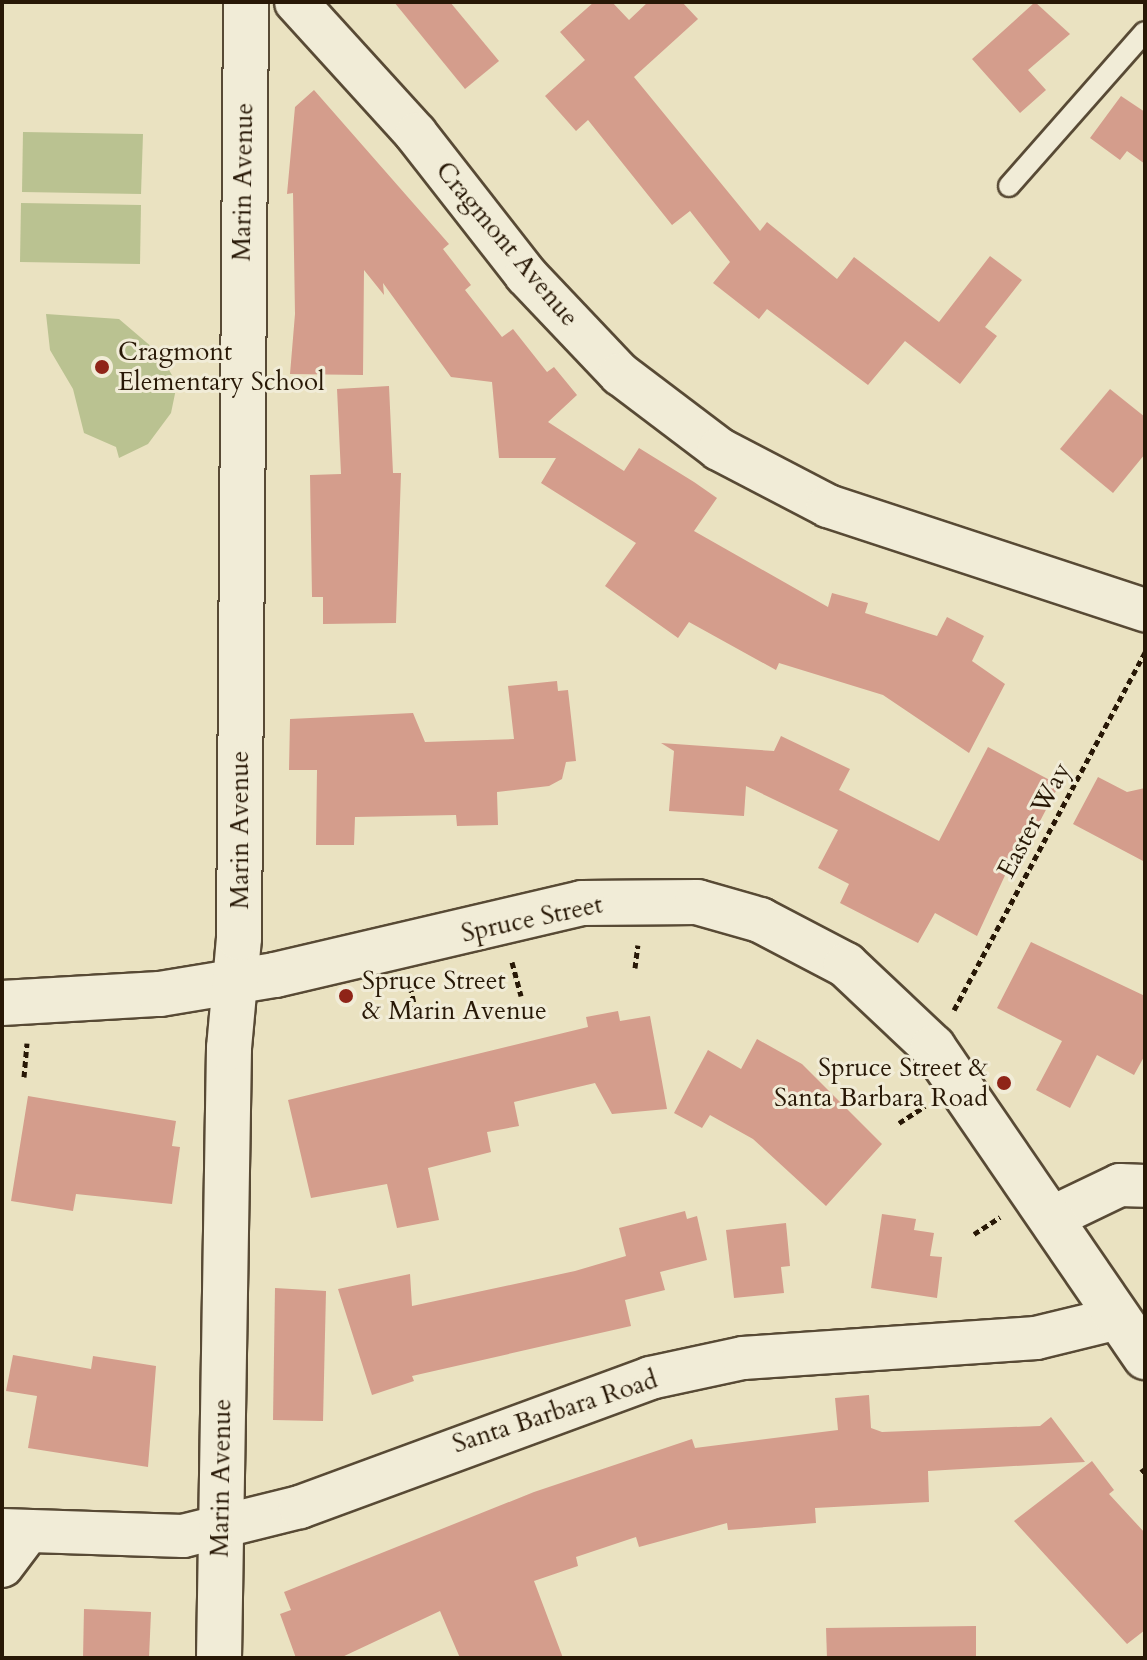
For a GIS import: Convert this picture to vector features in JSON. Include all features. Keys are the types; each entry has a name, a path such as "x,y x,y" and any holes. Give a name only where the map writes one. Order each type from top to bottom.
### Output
{"street":[{"name":"Marin Avenue","path":"219,1658 236,981 246,2"},
{"name":"Cragmont Avenue","path":"296,2 416,134 526,275 620,374 719,449 828,506 1145,610"},
{"name":"Spruce Street","path":"2,1003 160,994 236,981 582,903 697,902 760,920 846,965 899,1010 976,1105 1145,1357"},
{"path":"1051,1218 1120,1185 1145,1186"},
{"name":"Santa Barbara Road","path":"10,1543 150,1539 221,1527 300,1507 650,1378 743,1358 1036,1338 1118,1318"}],"lane":[{"path":"1009,186 1145,32"}],"path":[{"name":"Easter Way","path":"956,1007 1145,651"}],"green space":[{"path":"23,132 143,134 141,194 22,192"},
{"path":"21,203 141,205 140,264 20,262"},
{"path":"46,314 119,319 160,354 177,384 171,413 148,444 119,458 116,447 84,433 73,389 50,350"}],"building":[{"path":"394,2 450,2 499,61 465,89"},
{"path":"594,2 612,2 629,20 648,2 682,2 698,19 634,77 760,231 767,222 837,279 854,257 939,322 990,256 1022,280 985,327 997,336 960,384 905,341 868,385 767,309 759,319 713,283 730,262 690,211 672,225 588,120 576,131 545,96 585,60 560,32"},
{"path":"1035,2 1070,34 1028,70 1046,90 1020,113 972,59"},
{"path":"314,90 449,244 443,249 471,285 465,290 502,337 513,329 547,372 554,367 577,395 548,422 624,471 639,448 694,482 717,498 694,531 828,607 832,593 868,603 865,613 937,636 947,617 984,636 972,661 1005,684 969,753 883,695 779,663 776,670 689,622 678,638 605,586 636,543 541,483 556,458 499,458 492,382 451,377 383,283 384,295 364,270 363,375 290,374 295,314 293,193 287,194 295,107"},
{"path":"1121,96 1145,112 1145,164 1127,151 1120,160 1090,138"},
{"path":"389,386 393,473 401,473 396,623 323,624 323,597 312,597 310,475 341,474 337,389"},
{"path":"1110,389 1145,417 1145,454 1113,493 1060,449"},
{"path":"557,681 558,691 568,690 576,761 566,762 562,779 549,786 497,792 498,825 457,826 456,815 355,817 354,845 316,845 317,770 289,770 290,719 413,713 425,742 514,739 508,686"},
{"path":"781,736 850,769 839,790 939,841 988,747 1059,785 1039,823 1031,819 977,936 935,913 918,943 840,903 849,884 818,868 838,830 746,786 744,816 669,811 674,751 661,743 774,751"},
{"path":"1098,777 1127,792 1145,788 1145,862 1073,824"},
{"path":"1031,942 1145,996 1145,1055 1134,1075 1097,1055 1070,1108 1036,1090 1062,1041 997,1008"},
{"path":"618,1011 620,1021 650,1016 667,1109 612,1114 595,1083 514,1102 519,1126 487,1132 491,1152 428,1168 439,1220 397,1228 387,1184 311,1198 288,1100 588,1027 586,1017"},
{"path":"757,1039 802,1064 882,1144 826,1206 753,1139 710,1115 702,1128 674,1113 708,1050 741,1069"},
{"path":"28,1096 176,1121 172,1146 180,1147 172,1204 76,1194 73,1211 11,1201"},
{"path":"685,1211 687,1219 697,1216 707,1260 660,1272 665,1290 625,1300 631,1326 412,1376 414,1381 372,1395 338,1289 410,1274 412,1306 575,1271 626,1256 619,1228"},
{"path":"882,1214 916,1219 914,1230 934,1233 930,1256 942,1257 937,1298 871,1288"},
{"path":"786,1223 790,1266 781,1267 784,1293 734,1298 726,1230"},
{"path":"275,1288 326,1291 323,1421 273,1420"},
{"path":"13,1355 91,1369 93,1356 156,1366 148,1467 28,1448 37,1396 6,1391"},
{"path":"869,1395 871,1428 882,1432 1040,1426 1051,1417 1085,1462 928,1471 929,1502 815,1508 816,1523 728,1530 727,1523 639,1547 636,1537 576,1557 578,1566 534,1581 563,1658 460,1658 440,1611 340,1658 296,1658 280,1614 291,1610 284,1592 534,1492 692,1439 695,1448 838,1430 835,1398"},
{"path":"1092,1461 1114,1490 1109,1494 1145,1533 1145,1630 1127,1644 1014,1521"},
{"path":"84,1609 151,1612 149,1658 83,1658"},
{"path":"976,1626 976,1658 827,1658 826,1628"}],"place":[{"name":"Cragmont Elementary School","path":"102,367"},
{"name":"Spruce Street & Marin Avenue","path":"346,996"},
{"name":"Spruce Street & Santa Barbara Road","path":"1004,1083"}]}
